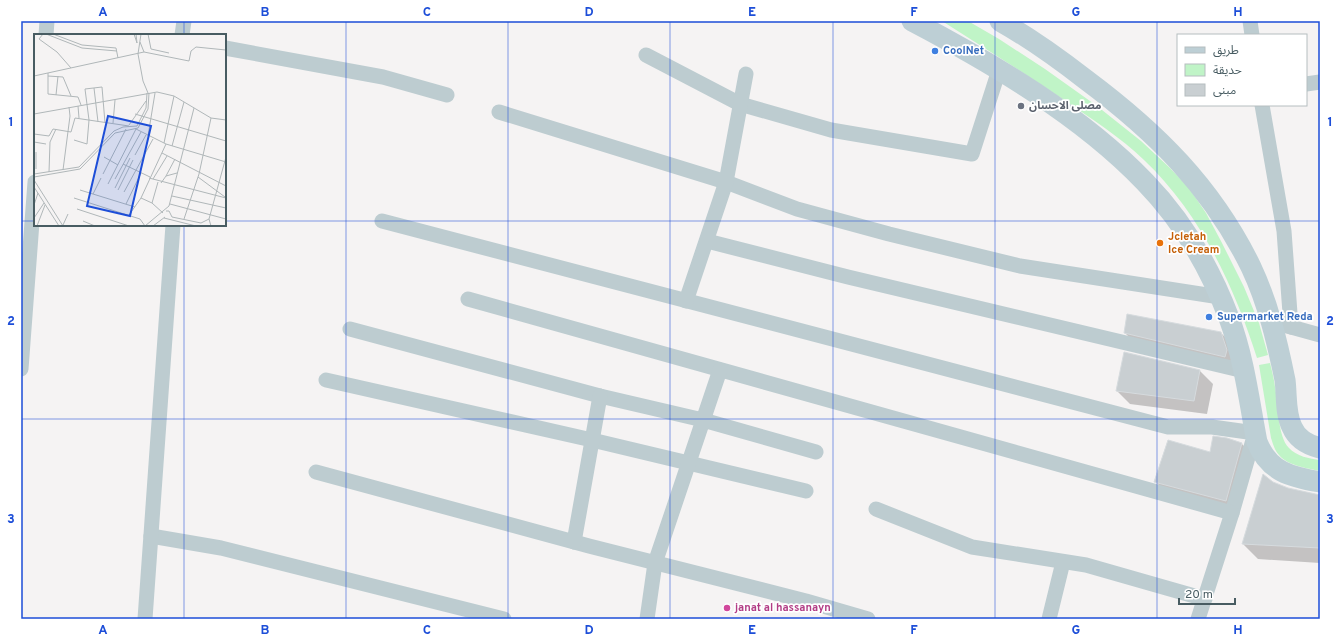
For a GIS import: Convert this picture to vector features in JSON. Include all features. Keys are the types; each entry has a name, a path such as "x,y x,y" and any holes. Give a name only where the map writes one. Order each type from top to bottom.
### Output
{"main road":[{"path":"912,21 999,70 1045,100 1095,136 1122,158 1146,182 1170,210 1189,238 1208,271 1220,297 1236,342 1244,372 1255,433 1260,449 1265,458 1274,467 1291,476 1320,482"},
{"path":"1000,21 1036,44 1115,101 1176,157 1201,186 1239,243 1262,295 1281,359 1289,416 1292,427 1296,435 1306,443 1320,448"}],"street":[{"path":"46,34 47,21"},
{"path":"182,34 184,21"},
{"path":"1250,21 1252,34"},
{"path":"226,48 383,77 447,95"},
{"path":"646,54 740,104 830,130 972,154 999,70"},
{"path":"686,301 726,182 746,74"},
{"path":"1307,84 1320,82"},
{"path":"1262,106 1284,231 1291,327"},
{"path":"499,112 726,182 803,211 889,234 1020,266 1220,297"},
{"path":"21,369 34,195"},
{"path":"382,221 1168,427 1212,427 1255,433 1232,513 1198,619"},
{"path":"145,619 173,226"},
{"path":"707,241 1244,372"},
{"path":"468,298 1232,513"},
{"path":"1271,322 1320,335"},
{"path":"350,329 600,396 703,420 816,452"},
{"path":"647,619 655,562 720,370"},
{"path":"326,380 592,440 806,491"},
{"path":"574,542 600,396"},
{"path":"316,472 574,542 806,601 868,619"},
{"path":"876,509 972,547 1086,565 1205,599"},
{"path":"151,536 221,548 504,619"},
{"path":"1049,619 1063,562"}],"green space":[{"path":"942,21 968,21 999,39 1097,106 1141,141 1170,168 1189,188 1206,213 1222,243 1244,287 1259,323 1268,355 1257,358 1238,304 1213,252 1182,203 1144,160 1116,136 1095,121"},
{"path":"1270,363 1274,378 1280,428 1285,443 1292,451 1299,455 1320,460 1320,471 1287,462 1275,449 1271,438 1259,365"}],"building":[{"path":"1127,314 1221,332 1227,350 1225,357 1124,333"},
{"path":"1124,352 1200,370 1194,401 1116,391"},
{"path":"1213,436 1227,438 1242,443 1226,501 1154,482 1168,440 1210,452"},
{"path":"1263,474 1273,482 1288,488 1320,495 1320,548 1242,544"}],"place":[{"name":"CoolNet","path":"935,51"},
{"name":"مصلى الاحسان","path":"1021,106"},
{"name":"Jcletah Ice Cream","path":"1160,243"},
{"name":"Supermarket Reda","path":"1209,317"},
{"name":"janat al hassanayn","path":"727,608"}]}
